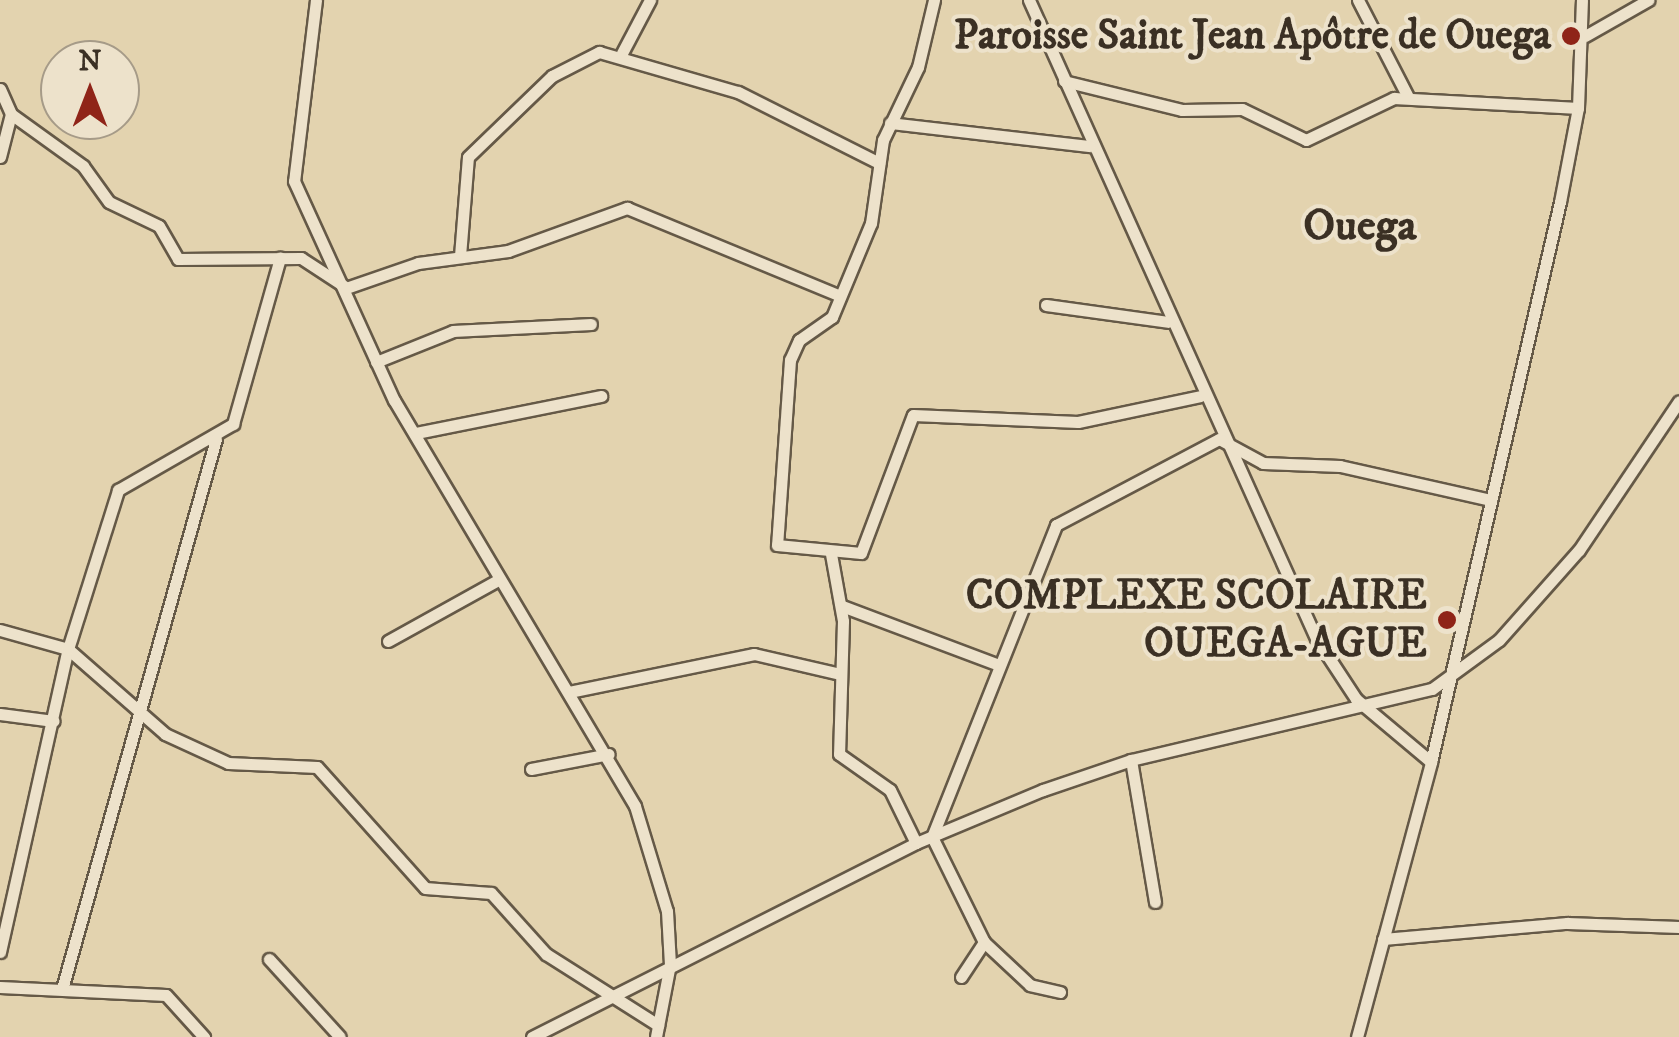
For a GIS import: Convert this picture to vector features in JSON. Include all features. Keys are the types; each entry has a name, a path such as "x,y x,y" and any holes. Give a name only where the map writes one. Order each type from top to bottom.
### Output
{"street":[{"path":"0,630 68,649 165,734 238,767 317,767 424,888 492,893 532,942 657,1031 670,964 658,866 609,754 498,580 376,362 292,165 316,0"},
{"path":"622,52 650,0"},
{"path":"934,0 918,68 890,123 879,163 876,211 832,317 798,340 790,360 775,540 831,554 865,548 913,415 1078,422 1200,396"},
{"path":"1029,0 1219,439 1330,662 1371,710 1431,762"},
{"path":"1358,0 1408,97"},
{"path":"1356,1037 1431,762 1578,108 1585,36 1582,0"},
{"path":"1585,36 1648,0"},
{"path":"460,256 464,171 476,148 552,76 599,52 622,52 738,92 879,163"},
{"path":"1064,81 1182,110 1242,109 1306,140 1379,101 1408,97 1578,108"},
{"path":"0,89 7,120 0,157"},
{"path":"7,120 83,166 109,202 158,226 178,259 310,261 346,288"},
{"path":"890,123 1090,146"},
{"path":"346,288 460,256 508,251 606,212 637,209 838,295"},
{"path":"62,989 137,706 216,439 244,403 280,258"},
{"path":"1046,305 1168,322"},
{"path":"376,362 454,331 591,324"},
{"path":"416,432 601,396"},
{"path":"532,1037 916,843 1131,760 1371,710 1448,680 1499,640 1579,550 1679,401"},
{"path":"0,952 68,649 118,490 216,439"},
{"path":"1219,439 1263,463 1340,466 1492,500"},
{"path":"1060,992 1030,985 984,942 932,837 1056,525 1219,439"},
{"path":"831,554 842,606 839,754 890,790 916,843"},
{"path":"388,641 498,580"},
{"path":"842,606 1000,665"},
{"path":"569,692 754,654 840,674"},
{"path":"0,714 54,721"},
{"path":"530,769 609,754"},
{"path":"1131,760 1155,902"},
{"path":"1383,939 1567,923 1679,927"},
{"path":"960,977 984,942"},
{"path":"269,959 340,1037"},
{"path":"0,987 166,995 204,1037"}],"place":[{"name":"Paroisse Saint Jean Apôtre de Ouega","path":"1571,36"},
{"name":"COMPLEXE SCOLAIRE OUEGA-AGUE","path":"1447,620"}],"district":[{"name":"Ouega","path":"1360,227"}]}
